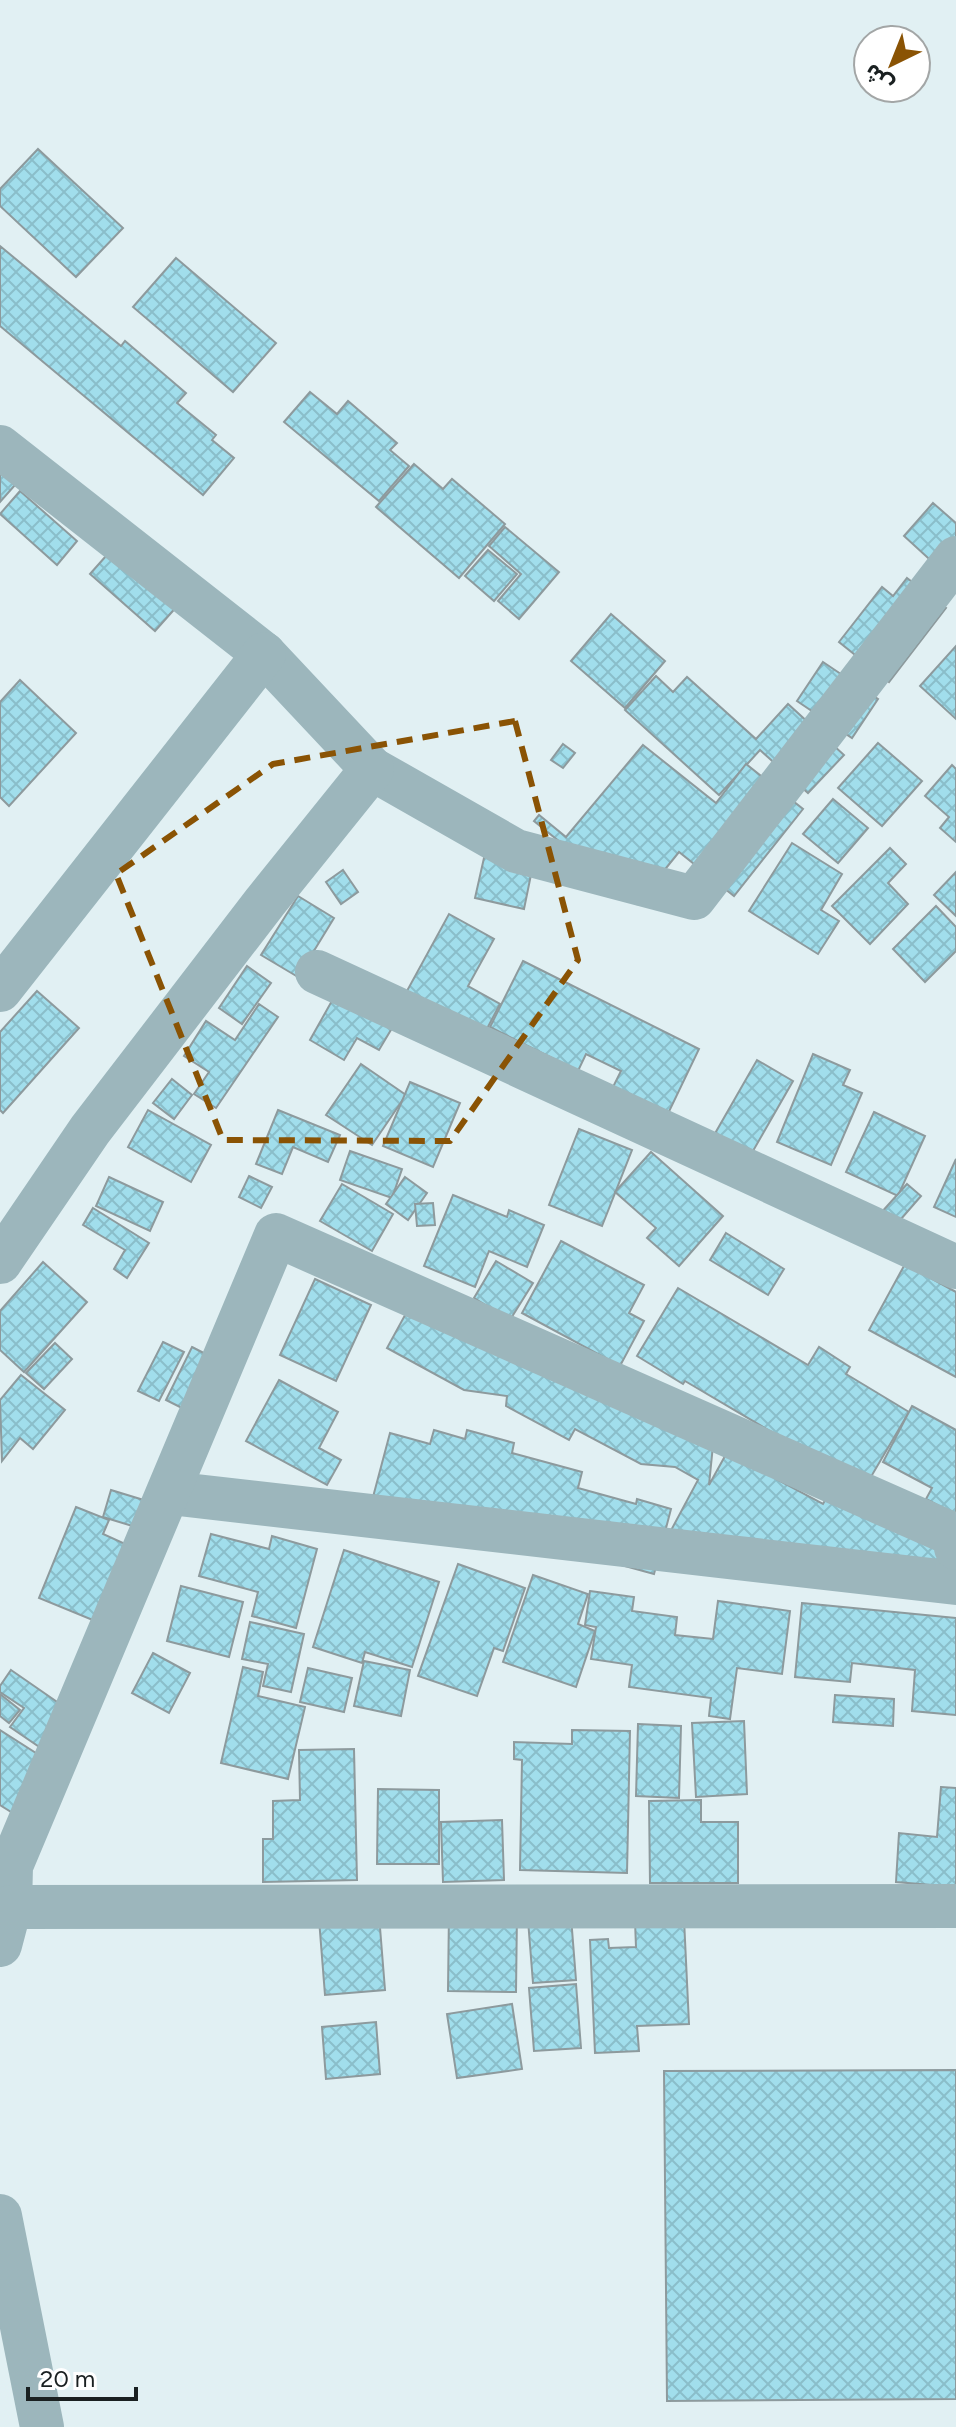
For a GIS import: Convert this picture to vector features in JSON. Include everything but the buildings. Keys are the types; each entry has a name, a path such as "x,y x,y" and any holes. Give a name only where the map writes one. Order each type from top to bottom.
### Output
{"street":[{"path":"0,447 264,654 372,769 516,851 694,898 956,558"},
{"path":"0,990 264,654"},
{"path":"0,1262 90,1130 265,902 372,769"},
{"path":"317,972 956,1267"},
{"path":"956,1548 954,1535 276,1235 11,1866 5,1926 956,1906"},
{"path":"170,1493 956,1583"},
{"path":"0,2216 42,2427"}],"highlighted area":[{"path":"515,721 578,960 450,1141 223,1140 116,874 273,764"}]}
